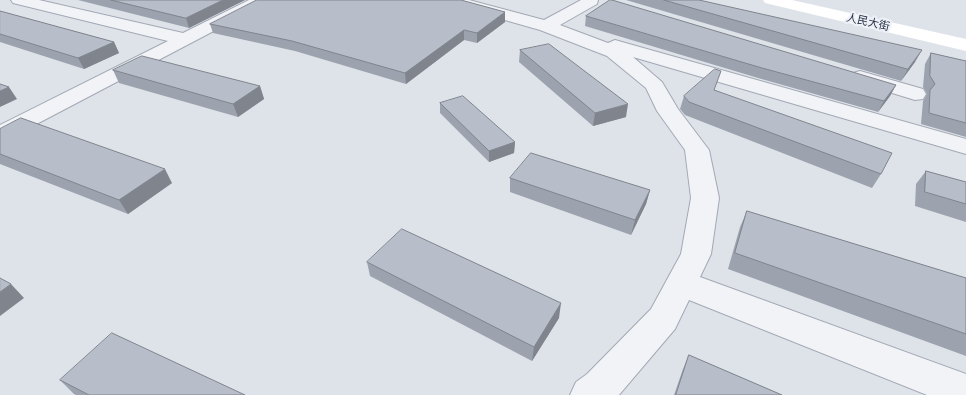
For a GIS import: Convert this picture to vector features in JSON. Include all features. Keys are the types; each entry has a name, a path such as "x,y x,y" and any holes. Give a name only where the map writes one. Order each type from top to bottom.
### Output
{"street":[{"path":"0,5 18,0 184,39"},
{"path":"0,134 261,0"},
{"path":"451,0 546,26 610,47 966,147"},
{"path":"546,26 589,0 609,2"},
{"name":"人民大街","path":"771,0 966,44"},
{"name":"人民大街","path":"819,0 966,32"},
{"path":"590,395 601,387 663,318 696,254 705,198 697,150 668,111 655,86 610,47"},
{"path":"655,86 727,76 744,65"},
{"path":"842,72 915,94"},
{"path":"681,283 966,392"}],"building":[{"path":"111,0 223,0 186,18"},
{"path":"257,0 461,0 505,12 477,33 464,30 405,73 292,41 210,24"},
{"path":"610,0 896,85 884,101 762,68 586,16"},
{"path":"664,0 699,0 922,50 908,69"},
{"path":"0,11 114,42 78,58 0,34"},
{"path":"549,44 628,104 595,113 520,50"},
{"path":"931,53 966,61 966,123 929,113 930,90 935,84 930,76"},
{"path":"142,56 260,86 233,104 113,70"},
{"path":"715,69 721,71 714,90 892,153 881,174 689,102 684,96"},
{"path":"0,84 9,87 0,91"},
{"path":"463,96 515,142 489,151 440,103"},
{"path":"21,118 165,169 119,200 0,154 0,129"},
{"path":"531,153 650,190 635,220 510,178"},
{"path":"926,171 966,182 966,204 925,192"},
{"path":"747,211 966,278 966,334 735,253"},
{"path":"402,229 561,303 534,347 367,262"},
{"path":"0,278 11,284 0,292"},
{"path":"112,333 245,395 89,395 60,380"},
{"path":"689,355 782,395 676,395"}]}
